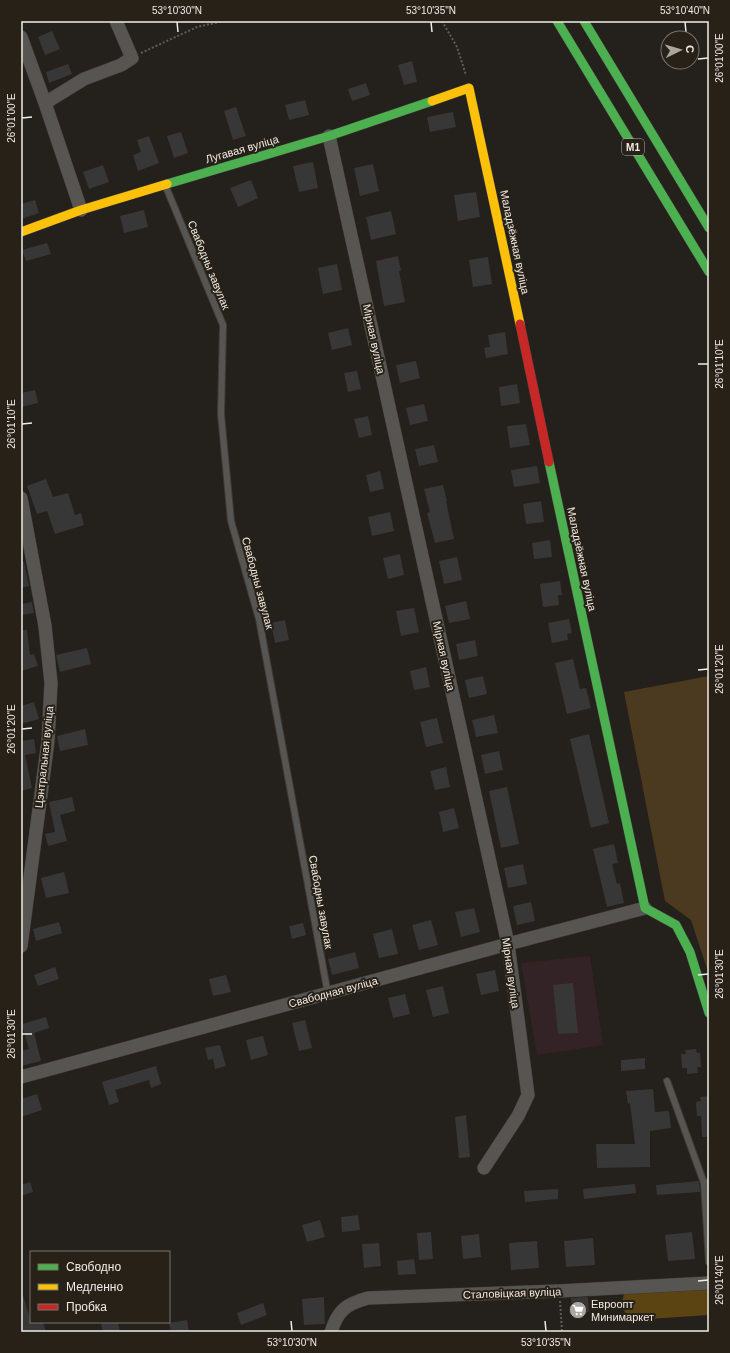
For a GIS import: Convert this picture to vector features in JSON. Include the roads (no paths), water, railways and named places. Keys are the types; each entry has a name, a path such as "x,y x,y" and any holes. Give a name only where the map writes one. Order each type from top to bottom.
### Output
{"main road":[{"name":"М1","path":"557,21 709,272"},
{"name":"М1","path":"584,21 709,228"},
{"name":"Лугавая вуліца","path":"21,232 81,210 329,136 469,88"},
{"name":"Маладзёжная вуліца","path":"469,88 645,908"},
{"path":"645,908 676,925 690,952 709,1013"}],"street":[{"path":"45,103 84,79 121,65 132,58 116,21"},
{"path":"21,37 81,210"},
{"name":"Мірная вуліца","path":"329,136 508,944 528,1095 518,1116 484,1168"},
{"name":"Цэнтральная вуліца","path":"21,498 45,626 51,683 48,741 21,946"},
{"name":"Свабодная вуліца","path":"21,1077 645,908"},
{"name":"Сталовіцкая вуліца","path":"331,1332 335,1320 343,1309 353,1302 368,1298 559,1291 709,1282"}],"lane":[{"name":"Свабодны завулак","path":"165,184 223,325 221,414 230,521 259,619 328,994"},
{"path":"667,1080 707,1182 709,1262"}],"place":[{"name":"Евроопт Минимаркет","path":"578,1310"}]}
